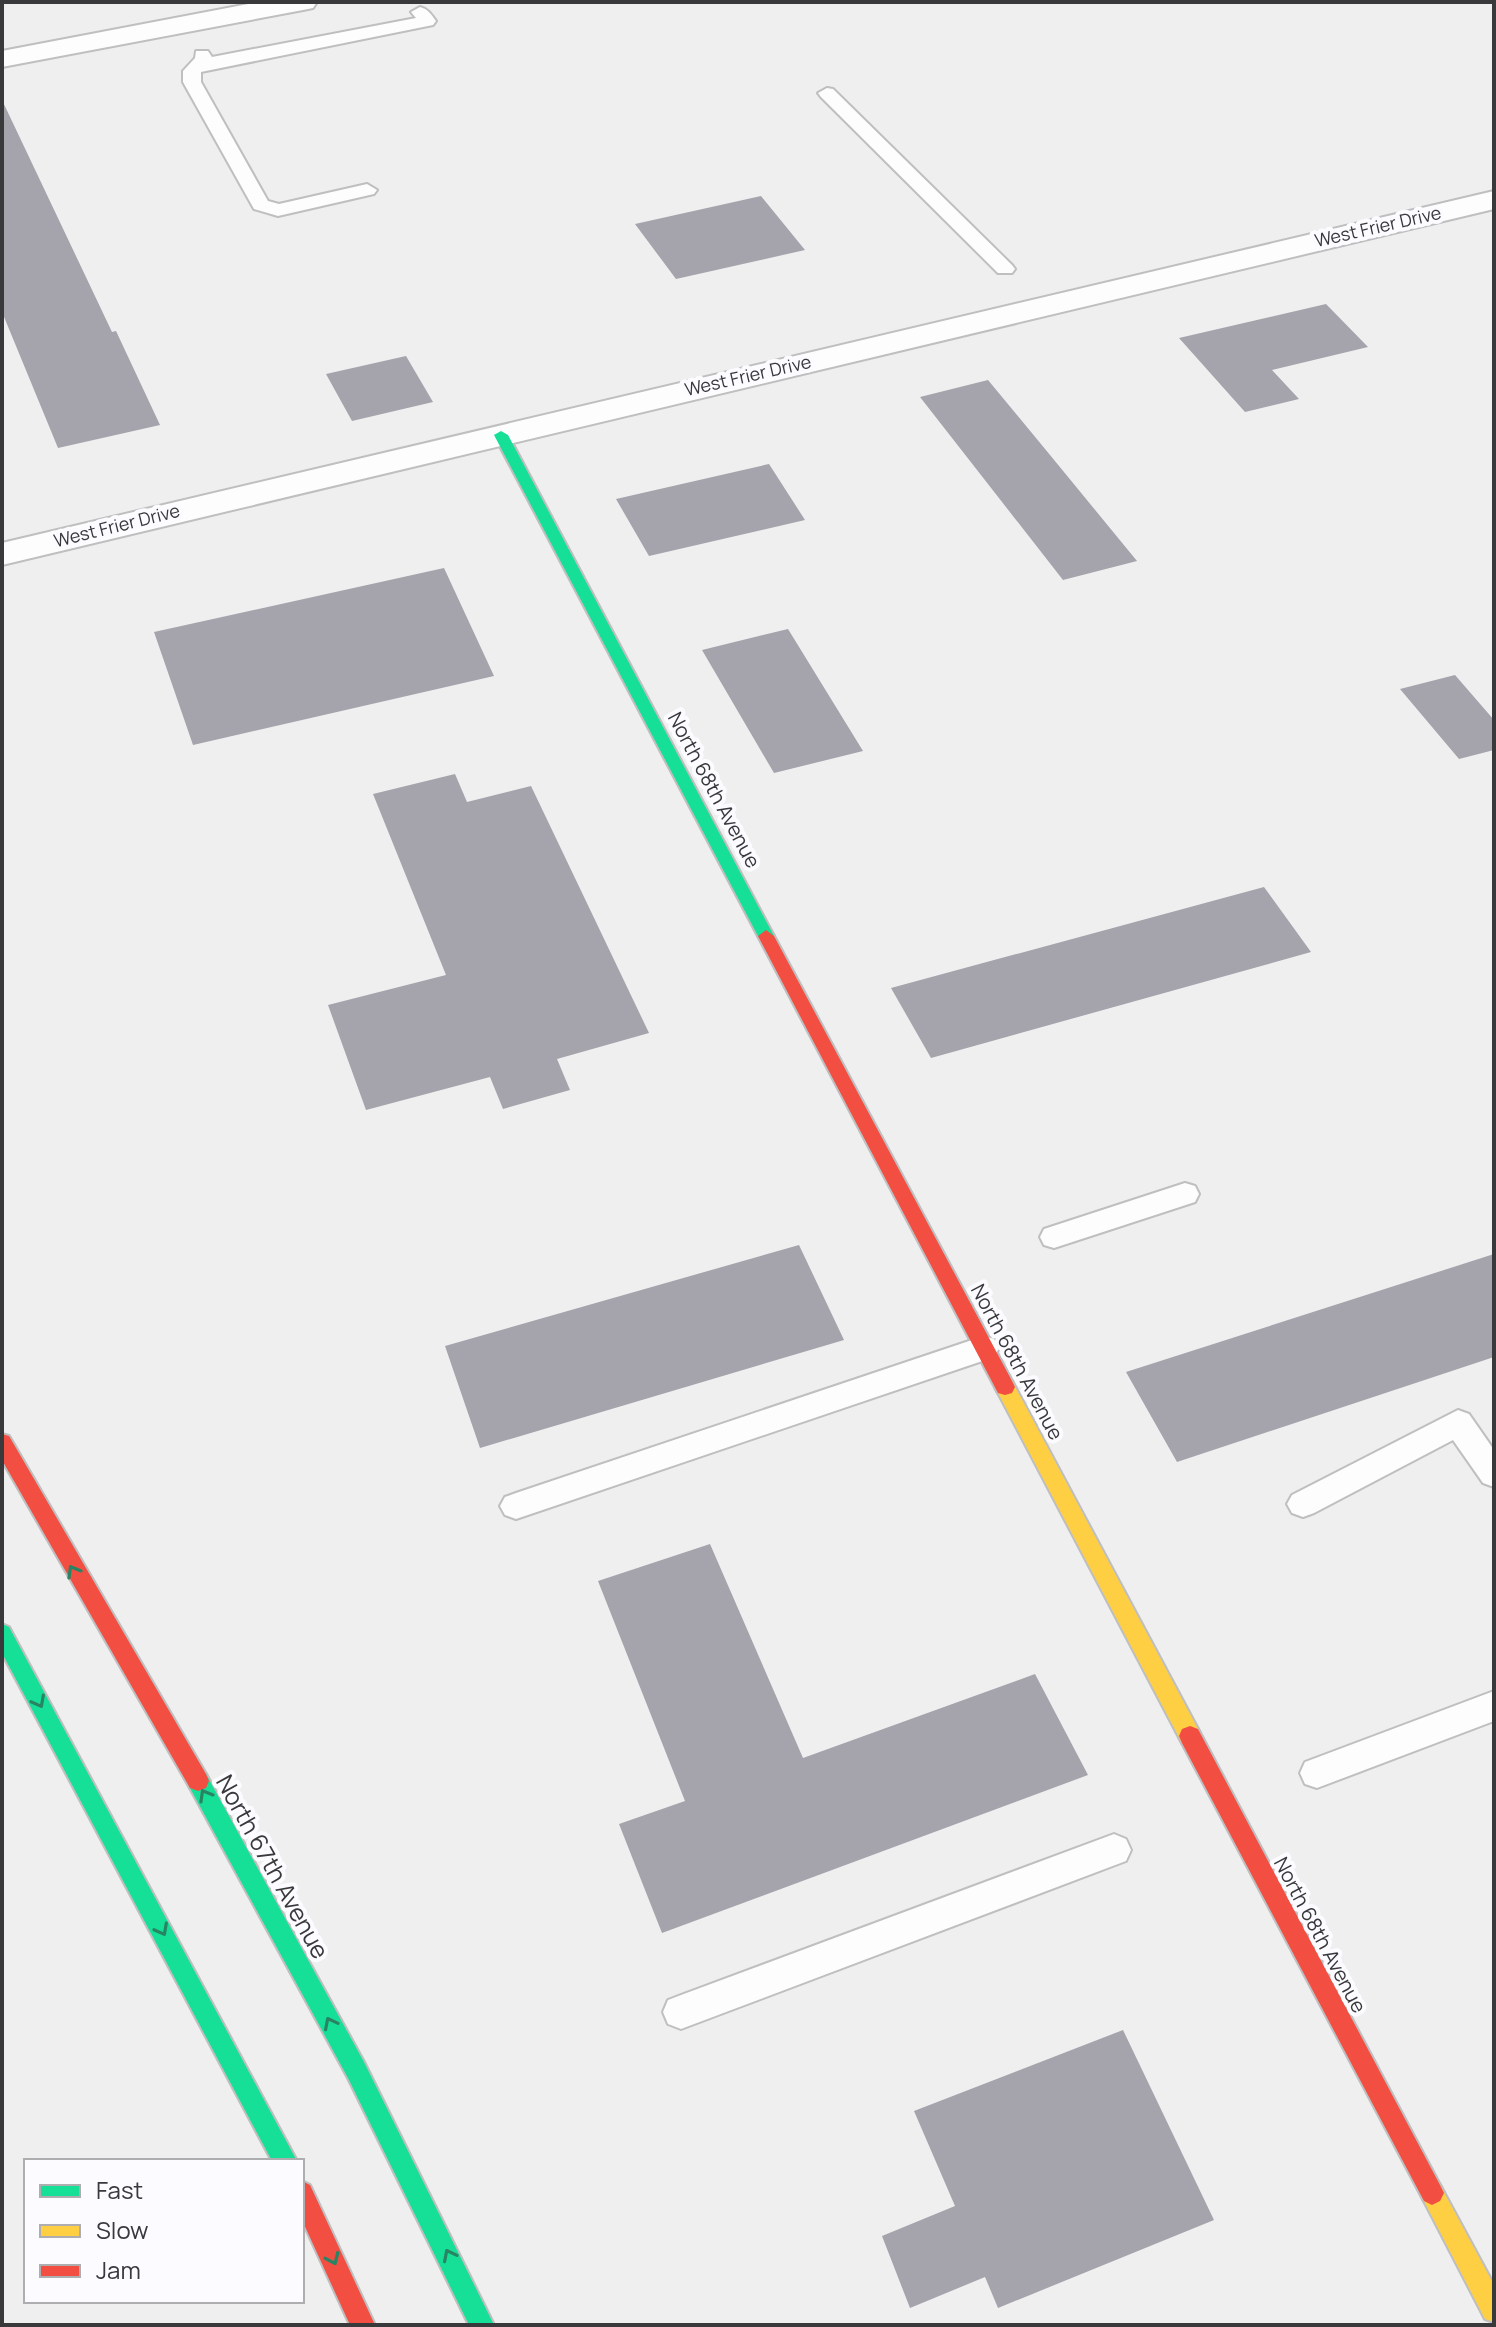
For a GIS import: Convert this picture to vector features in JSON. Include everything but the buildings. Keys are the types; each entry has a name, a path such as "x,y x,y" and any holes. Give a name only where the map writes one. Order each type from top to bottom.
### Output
{"street":[{"path":"2,59 303,2"},
{"name":"West Frier Drive","path":"2,554 1494,200"},
{"name":"North 68th Avenue","path":"501,435 1494,2310"},
{"name":"North 67th Avenue","path":"2,1442 293,1955 482,2325"},
{"path":"2,1633 284,2159"},
{"path":"304,2197 363,2325"}],"lane":[{"path":"367,190 278,210 261,205 192,82 192,71 200,60 427,21 420,12"},
{"path":"827,93 1005,269"},
{"path":"1054,1237 1185,1194"},
{"path":"516,1506 984,1348"},
{"path":"1303,1504 1458,1423 1494,1474"},
{"path":"1317,1773 1494,1706"},
{"path":"681,2012 1114,1850"}],"traffic: fast":[{"path":"501,435 766,936"},
{"path":"2,1633 284,2159"},
{"path":"198,1781 356,2070 482,2325"}],"traffic: slow":[{"path":"1005,1387 1190,1736"},
{"path":"1432,2193 1494,2310"}],"traffic: jam":[{"path":"766,936 1005,1387"},
{"path":"2,1442 198,1781"},
{"path":"1190,1736 1432,2193"},
{"path":"304,2197 363,2325"}]}
